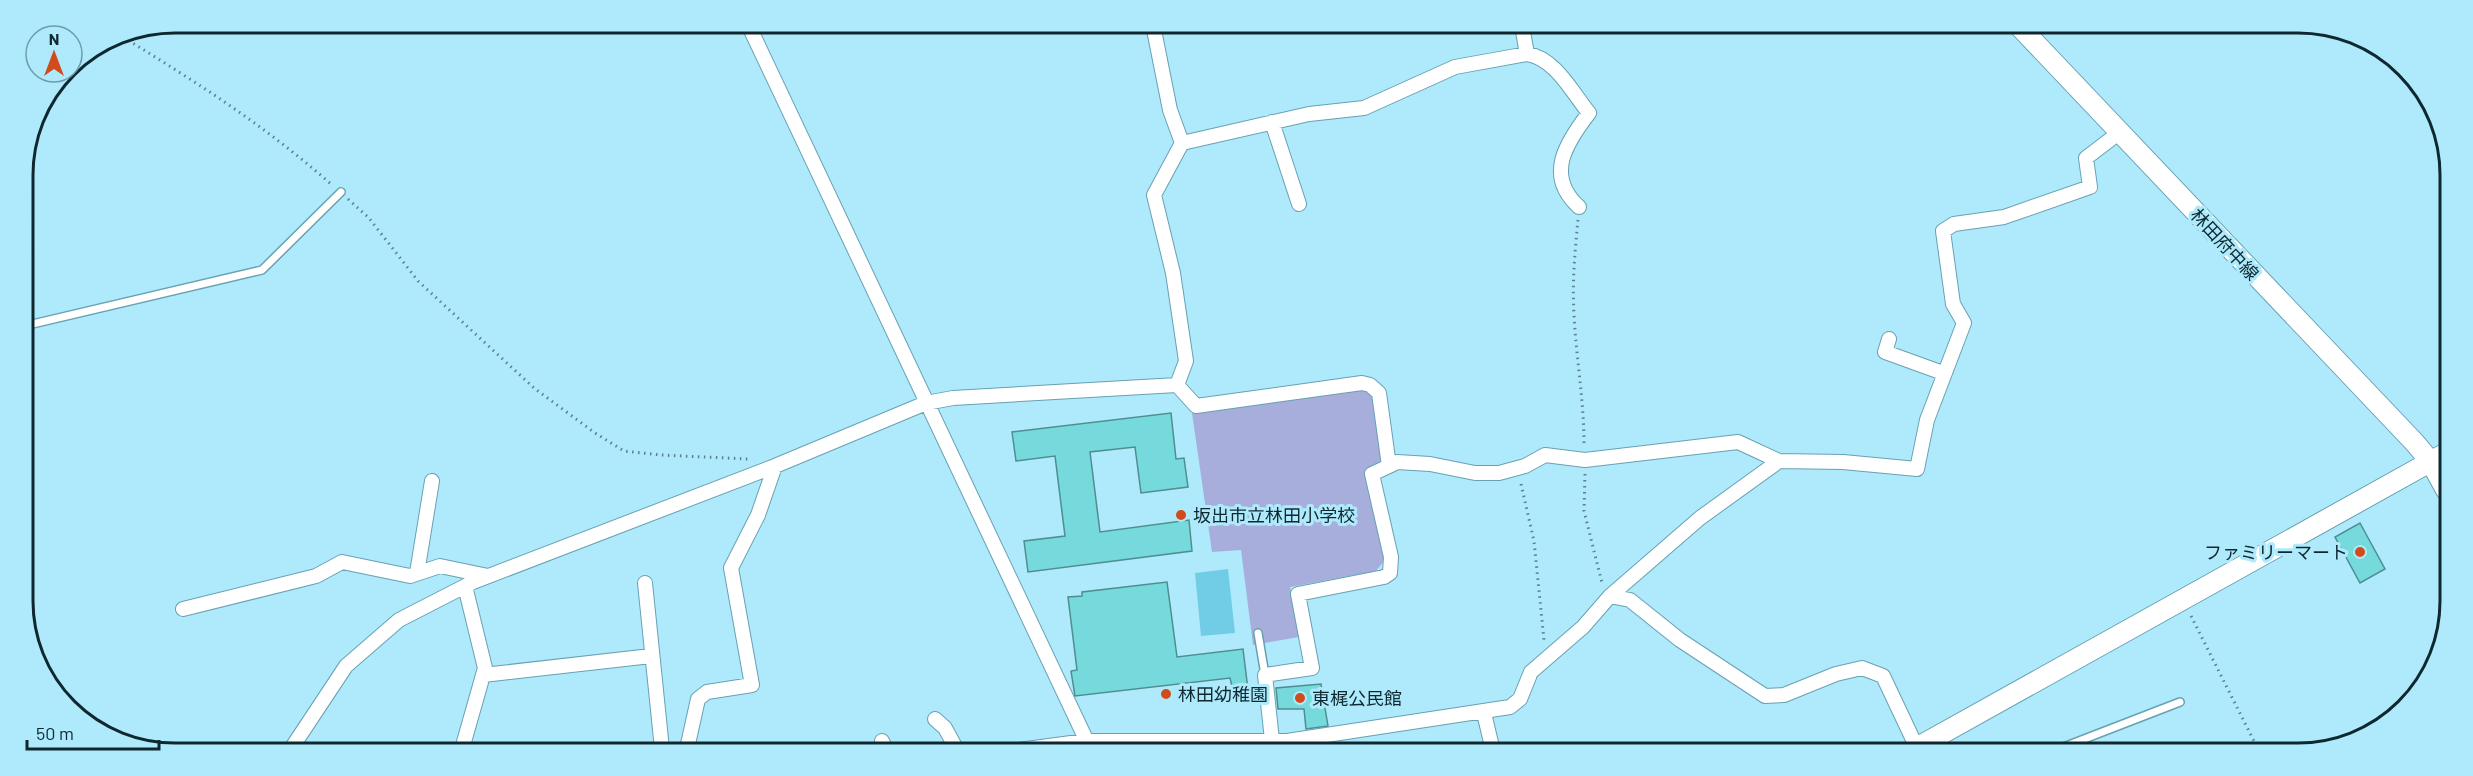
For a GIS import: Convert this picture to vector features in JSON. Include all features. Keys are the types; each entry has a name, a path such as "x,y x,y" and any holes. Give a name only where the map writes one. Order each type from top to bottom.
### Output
{"main road":[{"name":"林田府中線","path":"2026,33 2440,460"},
{"path":"1933,743 2184,601 2440,462"}],"street":[{"path":"752,33 1087,743"},
{"path":"1155,33 1170,110 1182,143 1154,195 1173,273 1186,361 1177,385"},
{"path":"1523,33 1527,54"},
{"path":"1182,143 1309,114 1364,108 1455,67 1527,54 1538,56 1548,62 1589,113 1574,131 1567,146 1560,178 1566,194 1579,207"},
{"path":"1272,122 1299,204"},
{"path":"1272,740 1265,675 1312,668 1298,594 1383,577 1390,573 1391,556 1372,474 1397,462 1430,464 1475,473 1499,473 1521,467 1545,455 1585,460 1738,442 1779,461 1843,462 1917,470 1926,420 1965,323 1953,304 1942,231 1954,224 2004,217 2090,187 2086,158 2120,132"},
{"path":"1889,339 1885,352 1943,374"},
{"path":"1177,385 1196,406 1362,383 1370,385 1379,393 1389,466"},
{"path":"294,743 346,666 399,620 489,576 775,466 926,403 953,398 1177,385"},
{"path":"1180,743 1287,741 1484,713 1510,707 1520,699 1531,672 1583,627 1610,596 1700,518 1779,461"},
{"path":"688,743 698,699 707,692 752,685 731,568 758,515 775,466"},
{"path":"417,573 432,481"},
{"path":"183,609 316,576 342,562 410,576 440,566 489,576"},
{"path":"645,583 661,743"},
{"path":"464,743 485,668 465,586"},
{"path":"1610,596 1630,600 1680,640 1765,696 1784,695 1836,674 1862,668 1883,676 1919,743"},
{"path":"483,675 651,656"},
{"path":"1484,713 1491,743"},
{"path":"935,719 945,728 953,743"}],"lane":[{"path":"33,324 262,270 341,192"},
{"path":"1258,633 1265,675"},
{"path":"2074,743 2180,702"}],"path":[{"path":"129,41 221,97 285,143 369,218 418,281 534,388 595,433 624,451 768,460 775,466"},
{"path":"1579,207 1573,268 1574,314 1583,403 1584,511 1604,591 1610,596"},
{"path":"1521,467 1521,493 1534,541 1547,659"},
{"path":"2184,601 2255,743"}],"shaded area":[{"path":"1363,389 1374,396 1383,461 1367,474 1387,557 1376,571 1290,587 1299,637 1253,645 1241,550 1212,552 1192,413"},
{"path":"1228,569 1235,633 1201,636 1195,573"}],"building":[{"path":"1171,413 1176,459 1184,458 1188,487 1141,493 1135,447 1090,452 1100,532 1189,520 1192,551 1028,572 1024,541 1065,536 1055,456 1016,461 1012,432"},
{"path":"2360,523 2385,569 2360,583 2335,537"},
{"path":"1167,582 1177,657 1243,649 1249,698 1235,699 1230,678 1075,696 1071,671 1077,670 1068,597 1082,596 1082,592"},
{"name":"東梶公民館","path":"1321,684 1328,726 1306,729 1304,709 1278,709 1276,688"}],"place":[{"name":"坂出市立林田小学校","path":"1181,515"},
{"name":"ファミリーマート","path":"2360,552"},
{"name":"林田幼稚園","path":"1166,694"},
{"name":"東梶公民館","path":"1300,698"}]}
